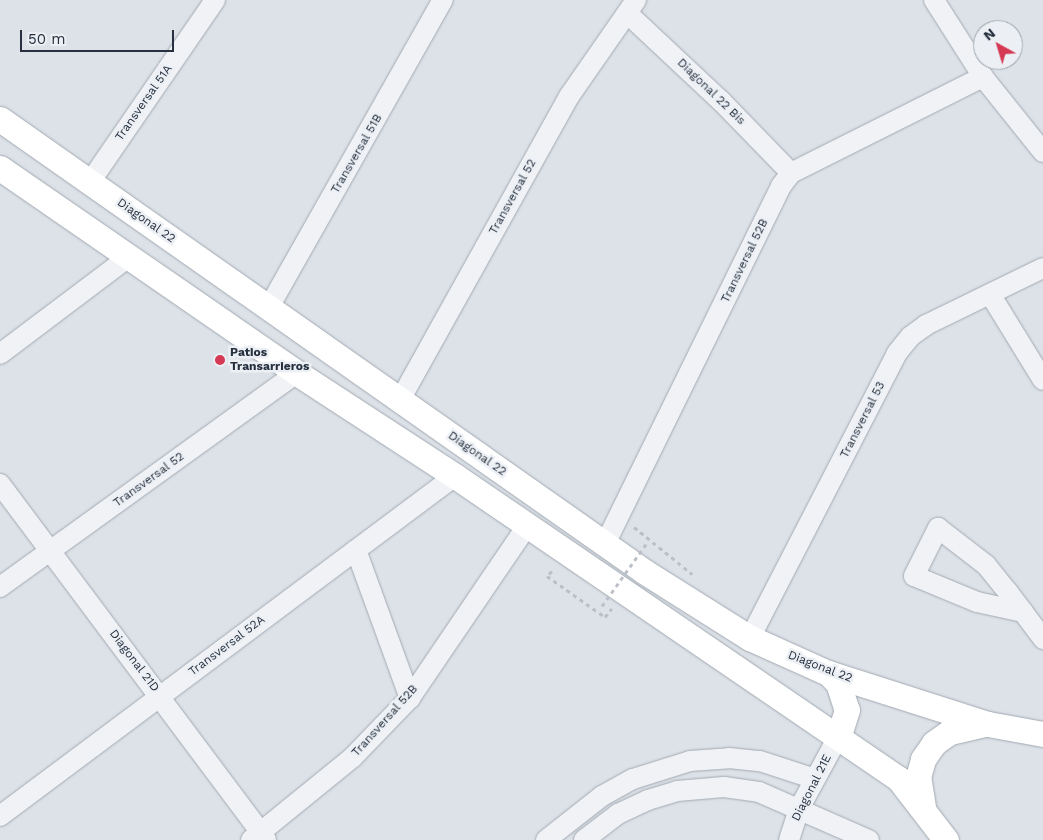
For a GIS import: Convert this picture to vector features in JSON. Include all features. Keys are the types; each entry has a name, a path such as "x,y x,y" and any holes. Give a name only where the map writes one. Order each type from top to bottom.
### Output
{"main road":[{"name":"Diagonal 22","path":"0,119 605,544 750,638 828,673 988,724"},
{"path":"0,168 297,373 455,476 526,527 899,779 946,840"},
{"path":"828,673 841,690 847,710 838,738"},
{"path":"925,814 918,796 918,777 923,759 934,744 950,732 988,724 1043,734"}],"street":[{"name":"Transversal 51A","path":"90,182 215,0"},
{"name":"Transversal 51B","path":"269,308 443,0"},
{"path":"934,0 983,76 1043,152"},
{"name":"Diagonal 22 Bis","path":"632,7 791,172"},
{"name":"Transversal 52","path":"400,400 570,95 632,7"},
{"path":"791,172 983,76"},
{"name":"Transversal 52B","path":"605,544 781,186 791,172"},
{"path":"0,354 130,256"},
{"name":"Transversal 53","path":"750,638 897,353 911,336 926,325 1043,268"},
{"path":"990,294 1043,380"},
{"name":"Transversal 52","path":"0,587 297,373"},
{"name":"Transversal 52A","path":"0,816 455,476"},
{"name":"Diagonal 21D","path":"0,484 160,696 259,837"},
{"name":"Transversal 52B","path":"259,837 352,758 410,698 526,527"},
{"path":"1023,612 977,602 914,576 938,528 986,565 1023,612 1043,639"},
{"path":"356,550 410,698"},
{"name":"Diagonal 21E","path":"789,840 800,807 838,738"},
{"path":"546,840 602,796 632,779 690,761 729,758 760,761 815,779"},
{"path":"570,823 583,840 618,814 648,800 676,791 733,788 759,792 800,807 869,840"}],"path":[{"path":"595,601 602,606 646,544"},
{"path":"559,576 552,570 547,576 605,618 614,606"}],"place":[{"name":"Patios Transarrieros","path":"220,360"}]}
